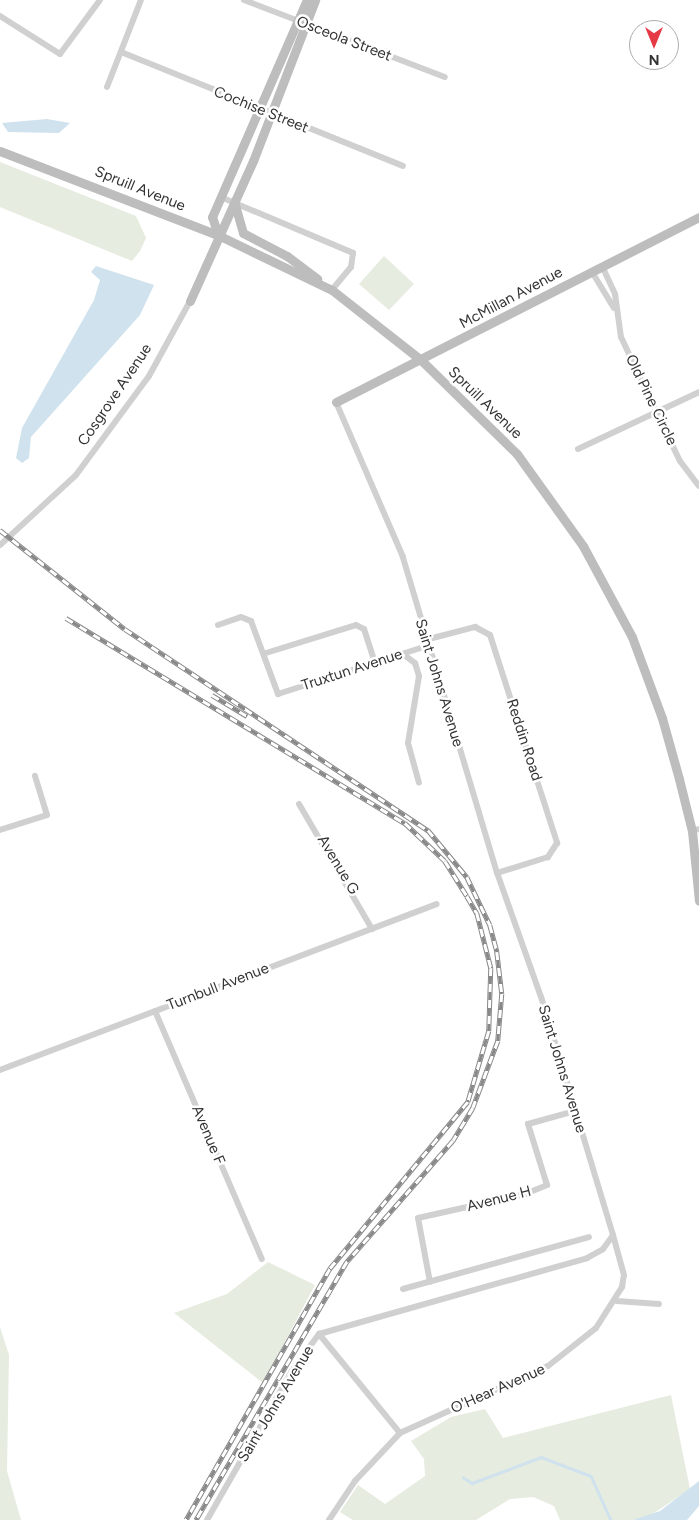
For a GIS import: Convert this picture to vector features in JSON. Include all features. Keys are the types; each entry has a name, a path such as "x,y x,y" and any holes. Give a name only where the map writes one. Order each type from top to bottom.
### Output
{"street":[{"path":"0,16 60,54 100,0"},
{"path":"107,87 141,0"},
{"name":"Osceola Street","path":"244,0 445,77"},
{"name":"Cosgrove Avenue","path":"0,545 82,468 148,376 190,301 218,235 235,203 272,114 302,23 306,0"},
{"name":"Cosgrove Avenue","path":"218,235 212,218 223,198 302,23 315,0"},
{"name":"Cochise Street","path":"121,52 262,111 402,166"},
{"name":"Spruill Avenue","path":"0,151 218,235 331,290 421,360 517,454 583,546 632,637 662,718 695,830 699,901"},
{"path":"223,198 235,203 353,253 351,267 331,290 288,256 243,233 235,203"},
{"name":"McMillan Avenue","path":"336,402 699,216"},
{"name":"Old Pine Circle","path":"602,266 615,294 614,308 621,337 656,412 699,486"},
{"name":"Old Pine Circle","path":"592,272 614,308"},
{"path":"578,449 699,392"},
{"name":"Saint Johns Avenue","path":"207,1520 292,1371 319,1334 587,1258 603,1249 613,1235 575,1111 497,873 426,643 403,557 336,402"},
{"path":"218,625 241,617 251,621 266,653 356,625 364,629 375,663"},
{"name":"Reddin Road","path":"426,643 475,627 490,635 558,843 548,857 497,873"},
{"name":"Truxtun Avenue","path":"266,653 278,694 402,654 426,643"},
{"path":"402,654 415,663 419,676 408,743 419,783"},
{"path":"0,830 47,816 35,776"},
{"name":"Avenue G","path":"299,804 372,928"},
{"name":"Turnbull Avenue","path":"0,1070 436,904"},
{"name":"Avenue F","path":"155,1011 262,1259"},
{"name":"Avenue H","path":"430,1282 418,1218 525,1194 546,1185 528,1124 575,1111"},
{"name":"O'Hear Avenue","path":"329,1520 355,1481 400,1433 548,1366 596,1328 617,1301 624,1275 613,1235"},
{"path":"403,1289 588,1237"},
{"path":"617,1301 659,1304"},
{"path":"319,1334 400,1433"}],"shaded area":[{"path":"0,162 136,216 146,238 140,251 132,261 0,207"},
{"path":"384,256 414,284 389,310 359,284"},
{"path":"268,1262 315,1285 263,1383 174,1313 227,1294"},
{"path":"0,1327 9,1355 7,1471 21,1520 0,1520"},
{"path":"671,1395 690,1489 651,1515 633,1520 560,1520 554,1506 533,1497 510,1499 476,1520 353,1520 340,1512 358,1485 385,1504 425,1476 424,1459 411,1441 451,1417 485,1409 503,1438"}],"water":[{"path":"47,119 70,123 59,133 8,132 2,123"},
{"path":"96,266 154,285 140,315 31,437 29,458 22,463 16,458 22,428 94,300 100,280 91,272"},
{"path":"699,1481 699,1506 687,1520 633,1520 660,1511"}],"waterway":[{"path":"463,1477 472,1483 541,1457 591,1476 611,1520"}],"railway":[{"path":"0,530 125,629 428,830 467,877 490,925 497,952 502,994 498,1041 473,1108 453,1141 347,1262 196,1520"},
{"path":"66,618 405,823 445,861 467,896 477,913 491,968 489,1031 468,1102 330,1269 186,1520"},
{"path":"212,695 247,716"}]}
